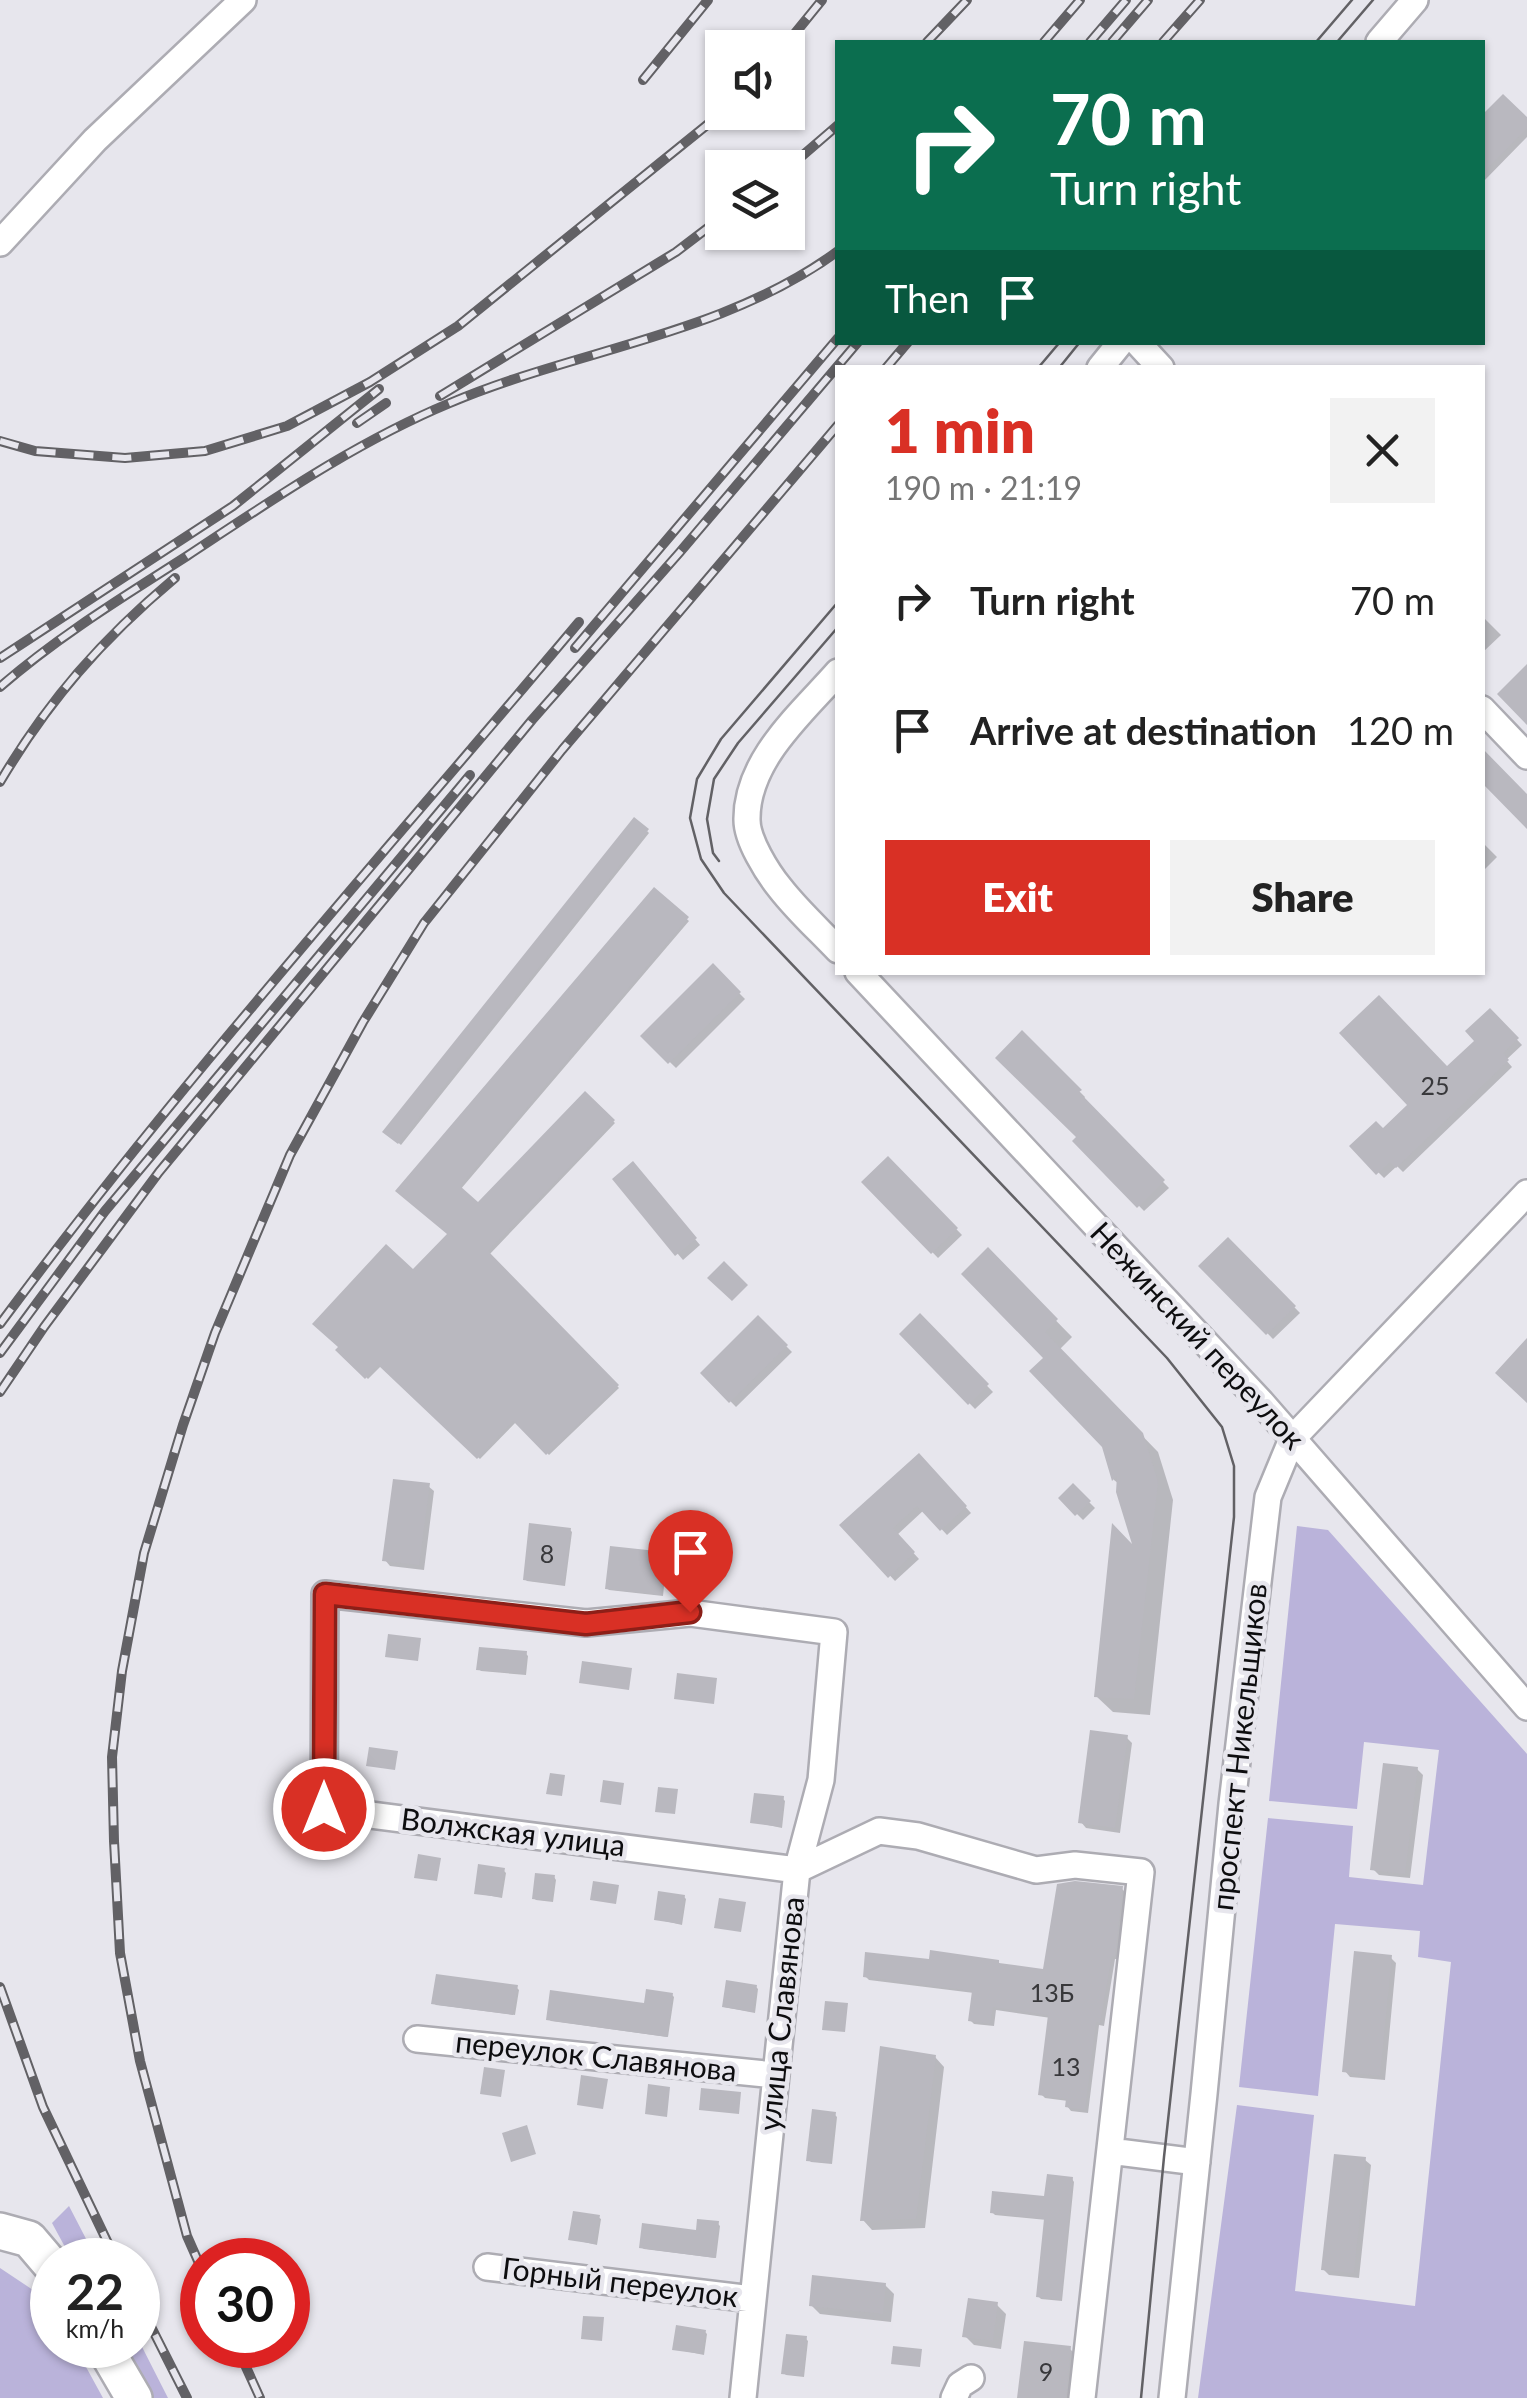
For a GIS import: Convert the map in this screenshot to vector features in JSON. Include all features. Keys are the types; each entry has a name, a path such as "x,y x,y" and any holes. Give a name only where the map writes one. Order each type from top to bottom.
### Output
{"main road":[{"path":"0,2231 30,2240"},
{"path":"117,2368 134,2398"}],"street":[{"path":"0,243 95,140 244,0"},
{"path":"1381,40 1416,0"},
{"path":"1102,365 1119,345"},
{"path":"1140,345 1158,365"},
{"path":"835,675 773,746 753,781 746,822 757,854 778,887 835,947"},
{"path":"1485,712 1527,756"},
{"name":"Нежинский переулок","path":"861,975 1292,1438 1527,1707"},
{"name":"проспект Никельщиков","path":"1172,2398 1232,1804 1268,1497 1292,1438 1527,1193"},
{"name":"улица Славянова","path":"325,1594 586,1624 690,1612 834,1632 821,1780 797,1870 743,2398"},
{"name":"Волжская улица","path":"325,1594 324,1809 797,1870"},
{"path":"797,1870 879,1831 918,1836 1036,1870 1076,1865 1142,1872 1082,2398"},
{"name":"переулок Славянова","path":"418,2039 775,2075"},
{"path":"1110,2151 1196,2162"},
{"name":"Горный переулок","path":"487,2267 752,2300"}],"shaded area":[{"path":"1297,1526 1328,1530 1527,1754 1527,2398 1198,2398 1237,2105 1314,2115 1295,2291 1415,2306 1451,1962 1418,1957 1420,1931 1335,1924 1318,2096 1239,2087 1268,1818 1353,1826 1349,1877 1423,1885 1439,1750 1364,1742 1357,1809 1269,1801"},
{"path":"69,2206 86,2238 60,2238 52,2223"},
{"path":"0,2268 30,2288 30,2368 87,2368 103,2398 0,2398"},
{"path":"128,2368 153,2368 168,2398 144,2398"}],"building":[{"path":"1503,94 1527,117 1527,128 1485,171 1485,112"},
{"path":"1527,664 1527,725 1497,694"},
{"path":"1485,751 1527,794 1527,829 1485,786"},
{"path":"634,817 649,829 398,1144 382,1132"},
{"path":"654,887 689,917 460,1186 478,1202 585,1091 615,1120 488,1251 619,1385 546,1455 513,1421 477,1459 378,1365 365,1379 312,1324 386,1244 413,1269 447,1234 395,1191"},
{"path":"713,963 741,992 668,1064 640,1036"},
{"path":"1379,995 1447,1066 1474,1041 1465,1031 1490,1008 1519,1038 1503,1053 1509,1060 1396,1168 1390,1162 1376,1175 1349,1146 1376,1121 1383,1128 1407,1105 1339,1033"},
{"path":"1022,1030 1165,1180 1137,1208 1072,1141 1076,1137 995,1058"},
{"path":"888,1156 958,1228 931,1254 861,1182"},
{"path":"633,1161 697,1238 675,1256 612,1179"},
{"path":"1228,1237 1296,1306 1266,1335 1198,1266"},
{"path":"988,1247 1058,1319 1045,1332 1143,1433 1158,1482 1134,1699 1094,1697 1112,1523 1132,1544 1116,1492 1117,1476 1112,1481 1102,1447 1029,1371 1043,1358 961,1274"},
{"path":"724,1261 748,1285 732,1301 707,1278"},
{"path":"920,1313 989,1384 968,1405 899,1334"},
{"path":"758,1315 788,1345 729,1403 700,1373"},
{"path":"1527,1338 1527,1403 1495,1373"},
{"path":"919,1453 967,1506 940,1531 917,1506 893,1528 915,1552 888,1578 839,1525"},
{"path":"393,1479 430,1483 419,1565 382,1561"},
{"path":"1073,1483 1091,1501 1075,1516 1058,1498"},
{"path":"529,1523 571,1528 564,1585 523,1580"},
{"path":"610,1546 666,1552 661,1595 605,1589"},
{"path":"388,1634 421,1638 418,1661 385,1657"},
{"path":"479,1647 527,1651 525,1674 476,1670"},
{"path":"582,1661 632,1668 629,1690 579,1683"},
{"path":"677,1673 717,1678 714,1704 674,1699"},
{"path":"1090,1730 1128,1735 1115,1828 1078,1823"},
{"path":"369,1747 398,1751 395,1770 366,1766"},
{"path":"1383,1763 1418,1767 1405,1874 1370,1870"},
{"path":"550,1773 565,1775 562,1796 546,1794"},
{"path":"603,1780 624,1783 621,1805 600,1802"},
{"path":"658,1787 678,1789 675,1814 655,1812"},
{"path":"754,1793 784,1796 781,1827 750,1823"},
{"path":"418,1854 441,1858 437,1881 414,1878"},
{"path":"478,1864 505,1868 500,1897 474,1894"},
{"path":"535,1873 555,1875 551,1901 532,1899"},
{"path":"593,1881 619,1885 616,1904 590,1900"},
{"path":"1075,1881 1123,1886 1115,1956 1100,2023 1096,2022 1085,2110 1065,2107 1066,2099 1038,2095 1048,2015 993,2007 990,2024 968,2021 972,1991 863,1977 865,1952 929,1959 930,1950 1043,1969 1057,1884"},
{"path":"658,1891 685,1895 681,1924 654,1920"},
{"path":"719,1898 746,1902 741,1932 714,1928"},
{"path":"1354,1951 1392,1955 1380,2076 1342,2072"},
{"path":"436,1974 518,1985 513,2015 431,2004"},
{"path":"726,1980 757,1985 753,2012 722,2007"},
{"path":"646,1989 673,1993 667,2037 546,2020 550,1990 644,2003"},
{"path":"825,2001 848,2003 845,2032 822,2030"},
{"path":"880,2046 936,2055 916,2219 860,2221"},
{"path":"484,2067 505,2070 501,2097 480,2094"},
{"path":"581,2075 608,2079 603,2109 577,2105"},
{"path":"648,2084 670,2087 667,2117 645,2114"},
{"path":"701,2088 741,2092 739,2114 699,2110"},
{"path":"812,2109 836,2112 830,2163 806,2161"},
{"path":"527,2125 536,2154 511,2162 502,2133"},
{"path":"1334,2154 1366,2157 1354,2273 1321,2270"},
{"path":"1047,2174 1073,2177 1061,2300 1036,2297 1044,2219 990,2213 992,2191 1044,2196"},
{"path":"573,2211 600,2215 595,2244 568,2240"},
{"path":"697,2219 719,2221 715,2258 639,2248 642,2223 696,2230"},
{"path":"812,2275 886,2283 883,2314 809,2306"},
{"path":"968,2298 998,2302 993,2341 962,2337"},
{"path":"583,2316 604,2317 602,2341 581,2339"},
{"path":"676,2325 706,2330 702,2354 672,2350"},
{"path":"786,2334 807,2336 803,2376 781,2374"},
{"path":"1024,2341 1071,2346 1066,2398 1017,2398"},
{"path":"893,2346 922,2349 920,2367 891,2364"}],"tram line":[{"path":"1318,40 1352,0"},
{"path":"1339,40 1373,0"},
{"path":"1041,365 1057,345"},
{"path":"1061,365 1078,345"},
{"path":"835,606 721,739 697,779 690,818 701,859 724,893 1167,1358 1222,1427 1234,1466 1234,1517 1141,2398"},
{"path":"719,861 713,853 707,819 714,779 738,743 835,630"}],"railway":[{"path":"643,80 708,0"},
{"path":"798,30 822,0"},
{"path":"929,40 967,0"},
{"path":"1046,40 1080,0"},
{"path":"1092,40 1126,0"},
{"path":"1114,40 1148,0"},
{"path":"1165,40 1200,0"},
{"path":"0,441 35,451 125,458 205,451 287,426 370,382 458,326 705,127"},
{"path":"805,153 835,128"},
{"path":"440,396 676,252 705,230"},
{"path":"0,687 115,602 381,435 498,384 699,322 747,303 835,253"},
{"path":"575,648 835,342"},
{"path":"839,365 855,345"},
{"path":"889,365 905,345"},
{"path":"0,1392 159,1172 532,720 835,369"},
{"path":"0,658 233,506 379,389"},
{"path":"357,423 386,403"},
{"path":"188,2238 140,2061 120,1953 112,1757 122,1671 144,1553 215,1333 290,1155 363,1022 424,923 562,750 835,429"},
{"path":"0,782 78,672 175,578"},
{"path":"0,1324 211,1056 579,622"},
{"path":"0,1353 105,1211 470,775"},
{"path":"0,1987 43,2107 106,2238"},
{"path":"160,2345 187,2398"},
{"path":"246,2368 260,2398"}],"route":[{"path":"324,1809 325,1594 586,1624 690,1612"}]}
